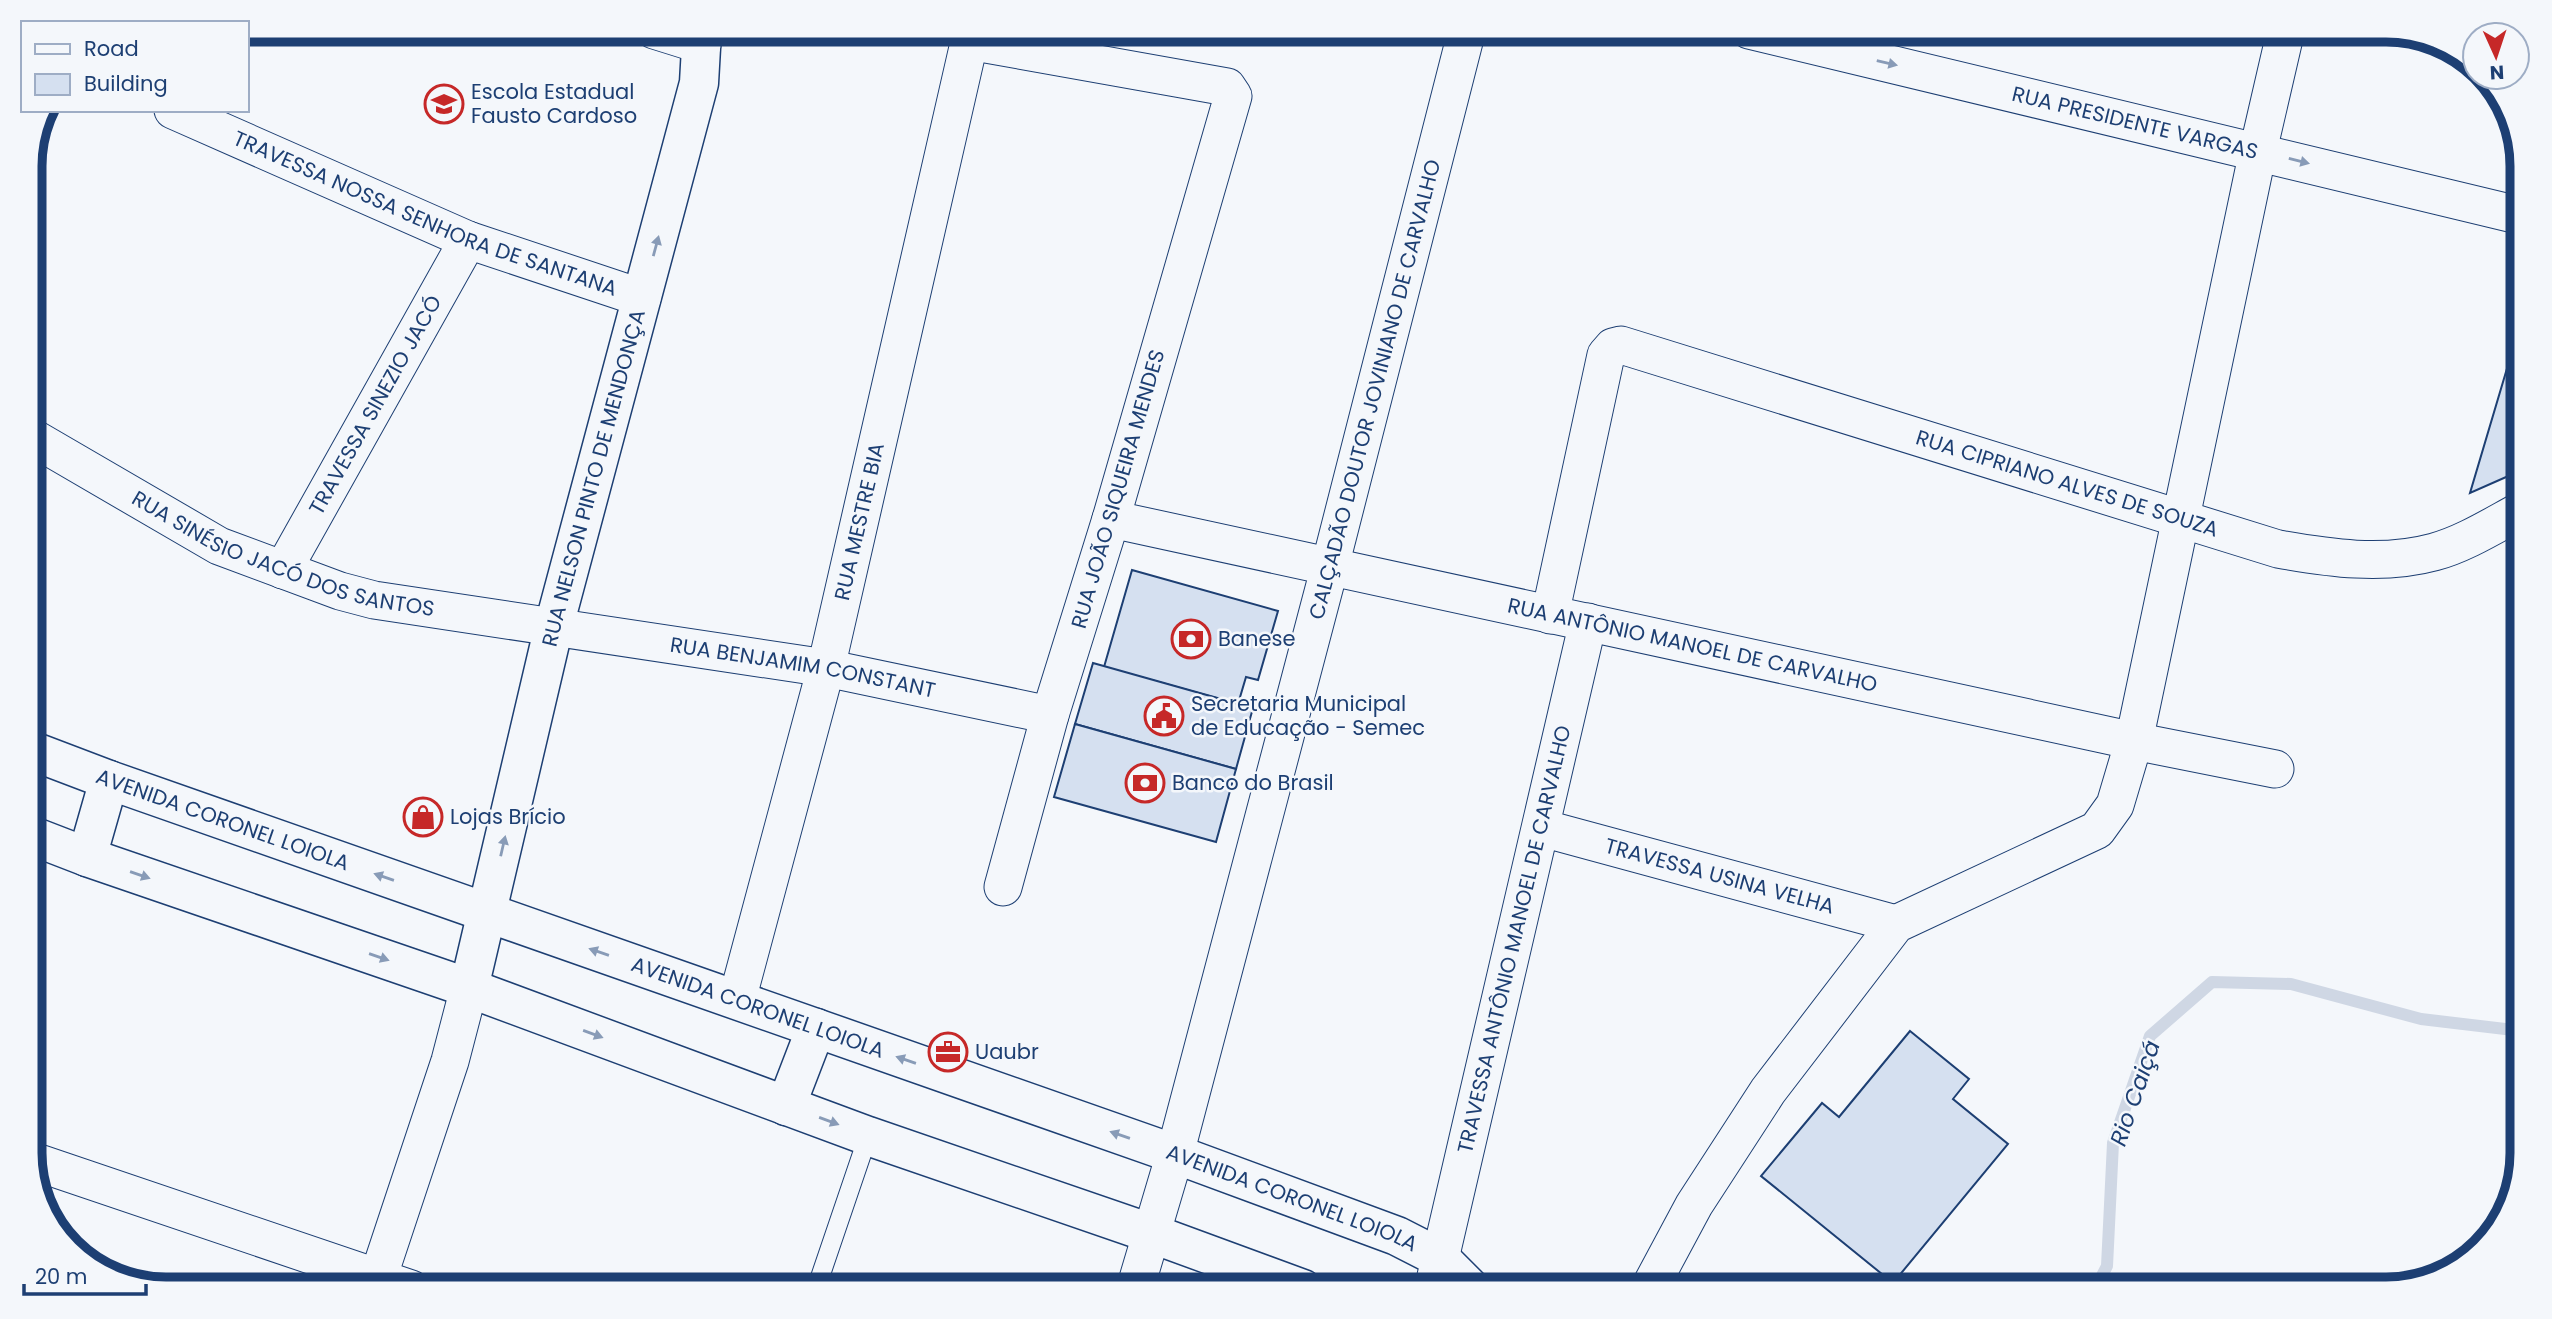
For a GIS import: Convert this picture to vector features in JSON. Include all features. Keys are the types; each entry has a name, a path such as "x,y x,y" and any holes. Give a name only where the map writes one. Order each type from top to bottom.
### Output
{"main road":[{"name":"RUA NELSON PINTO DE MENDONÇA","path":"469,988 554,626 699,83 702,42"},
{"name":"AVENIDA CORONEL LOIOLA","path":"42,755 1175,1154 1397,1236 1437,1273"},
{"path":"87,857 109,780"},
{"path":"42,840 469,988 868,1136 1270,1277"},
{"path":"786,1106 816,1028"}],"street":[{"name":"RUA MESTRE BIA","path":"737,1000 825,668 969,42"},
{"name":"RUA MESTRE BIA","path":"1005,42 1227,87 1232,92"},
{"name":"CALÇADÃO DOUTOR JOVINIANO DE CARVALHO","path":"1139,1277 1175,1154 1330,566 1464,42"},
{"name":"RUA PRESIDENTE VARGAS","path":"1799,42 2510,213"},
{"path":"1655,1277 1694,1205 1768,1091 1896,924 2097,830 2115,805 2134,741 2283,42"},
{"name":"RUA JOÃO SIQUEIRA MENDES","path":"1003,887 1050,715 1111,519 1232,92"},
{"name":"TRAVESSA NOSSA SENHORA DE SANTANA","path":"178,112 468,240 642,298"},
{"name":"TRAVESSA SINEZIO JACÓ","path":"283,570 468,240"},
{"name":"RUA CIPRIANO ALVES DE SOUZA","path":"1550,615 1606,355 1613,346 1620,345 2278,549 2328,558 2388,560 2435,552 2510,516"},
{"name":"RUA SINÉSIO JACÓ DOS SANTOS","path":"42,443 219,546 283,570 373,600 554,626"},
{"name":"RUA ANTÔNIO MANOEL DE CARVALHO","path":"1111,519 2134,741 2275,769"},
{"name":"TRAVESSA ANTÔNIO MANOEL DE CARVALHO","path":"1437,1273 1588,622"},
{"name":"RUA BENJAMIM CONSTANT","path":"554,626 825,668 1050,715"},
{"name":"TRAVESSA USINA VELHA","path":"1542,828 1896,924"},
{"path":"396,1277 469,988"},
{"path":"42,1164 376,1277"}],"lane":[{"path":"820,1277 868,1136"}],"building":[{"path":"2510,358 2510,475 2470,493"},
{"name":"Banese","path":"1132,570 1278,611 1258,680 1246,677 1238,704 1104,667"},
{"name":"Secretaria Municipal de Educação - Semec","path":"1093,663 1253,708 1236,769 1075,724"},
{"name":"Banco do Brasil","path":"1075,724 1236,769 1216,842 1054,797"},
{"path":"1910,1031 1969,1079 1953,1099 2008,1144 1898,1277 1886,1277 1761,1176 1822,1103 1839,1117"}],"waterway":[{"name":"Rio Caiçá","path":"2101,1277 2107,1266 2113,1143 2150,1036 2212,982 2291,984 2421,1019 2510,1030"}],"place":[{"name":"Escola Estadual Fausto Cardoso","path":"444,104"},
{"name":"Banese","path":"1191,639"},
{"name":"Secretaria Municipal de Educação - Semec","path":"1164,716"},
{"name":"Banco do Brasil","path":"1145,783"},
{"name":"Lojas Brício","path":"423,817"},
{"name":"Uaubr","path":"948,1052"}]}
